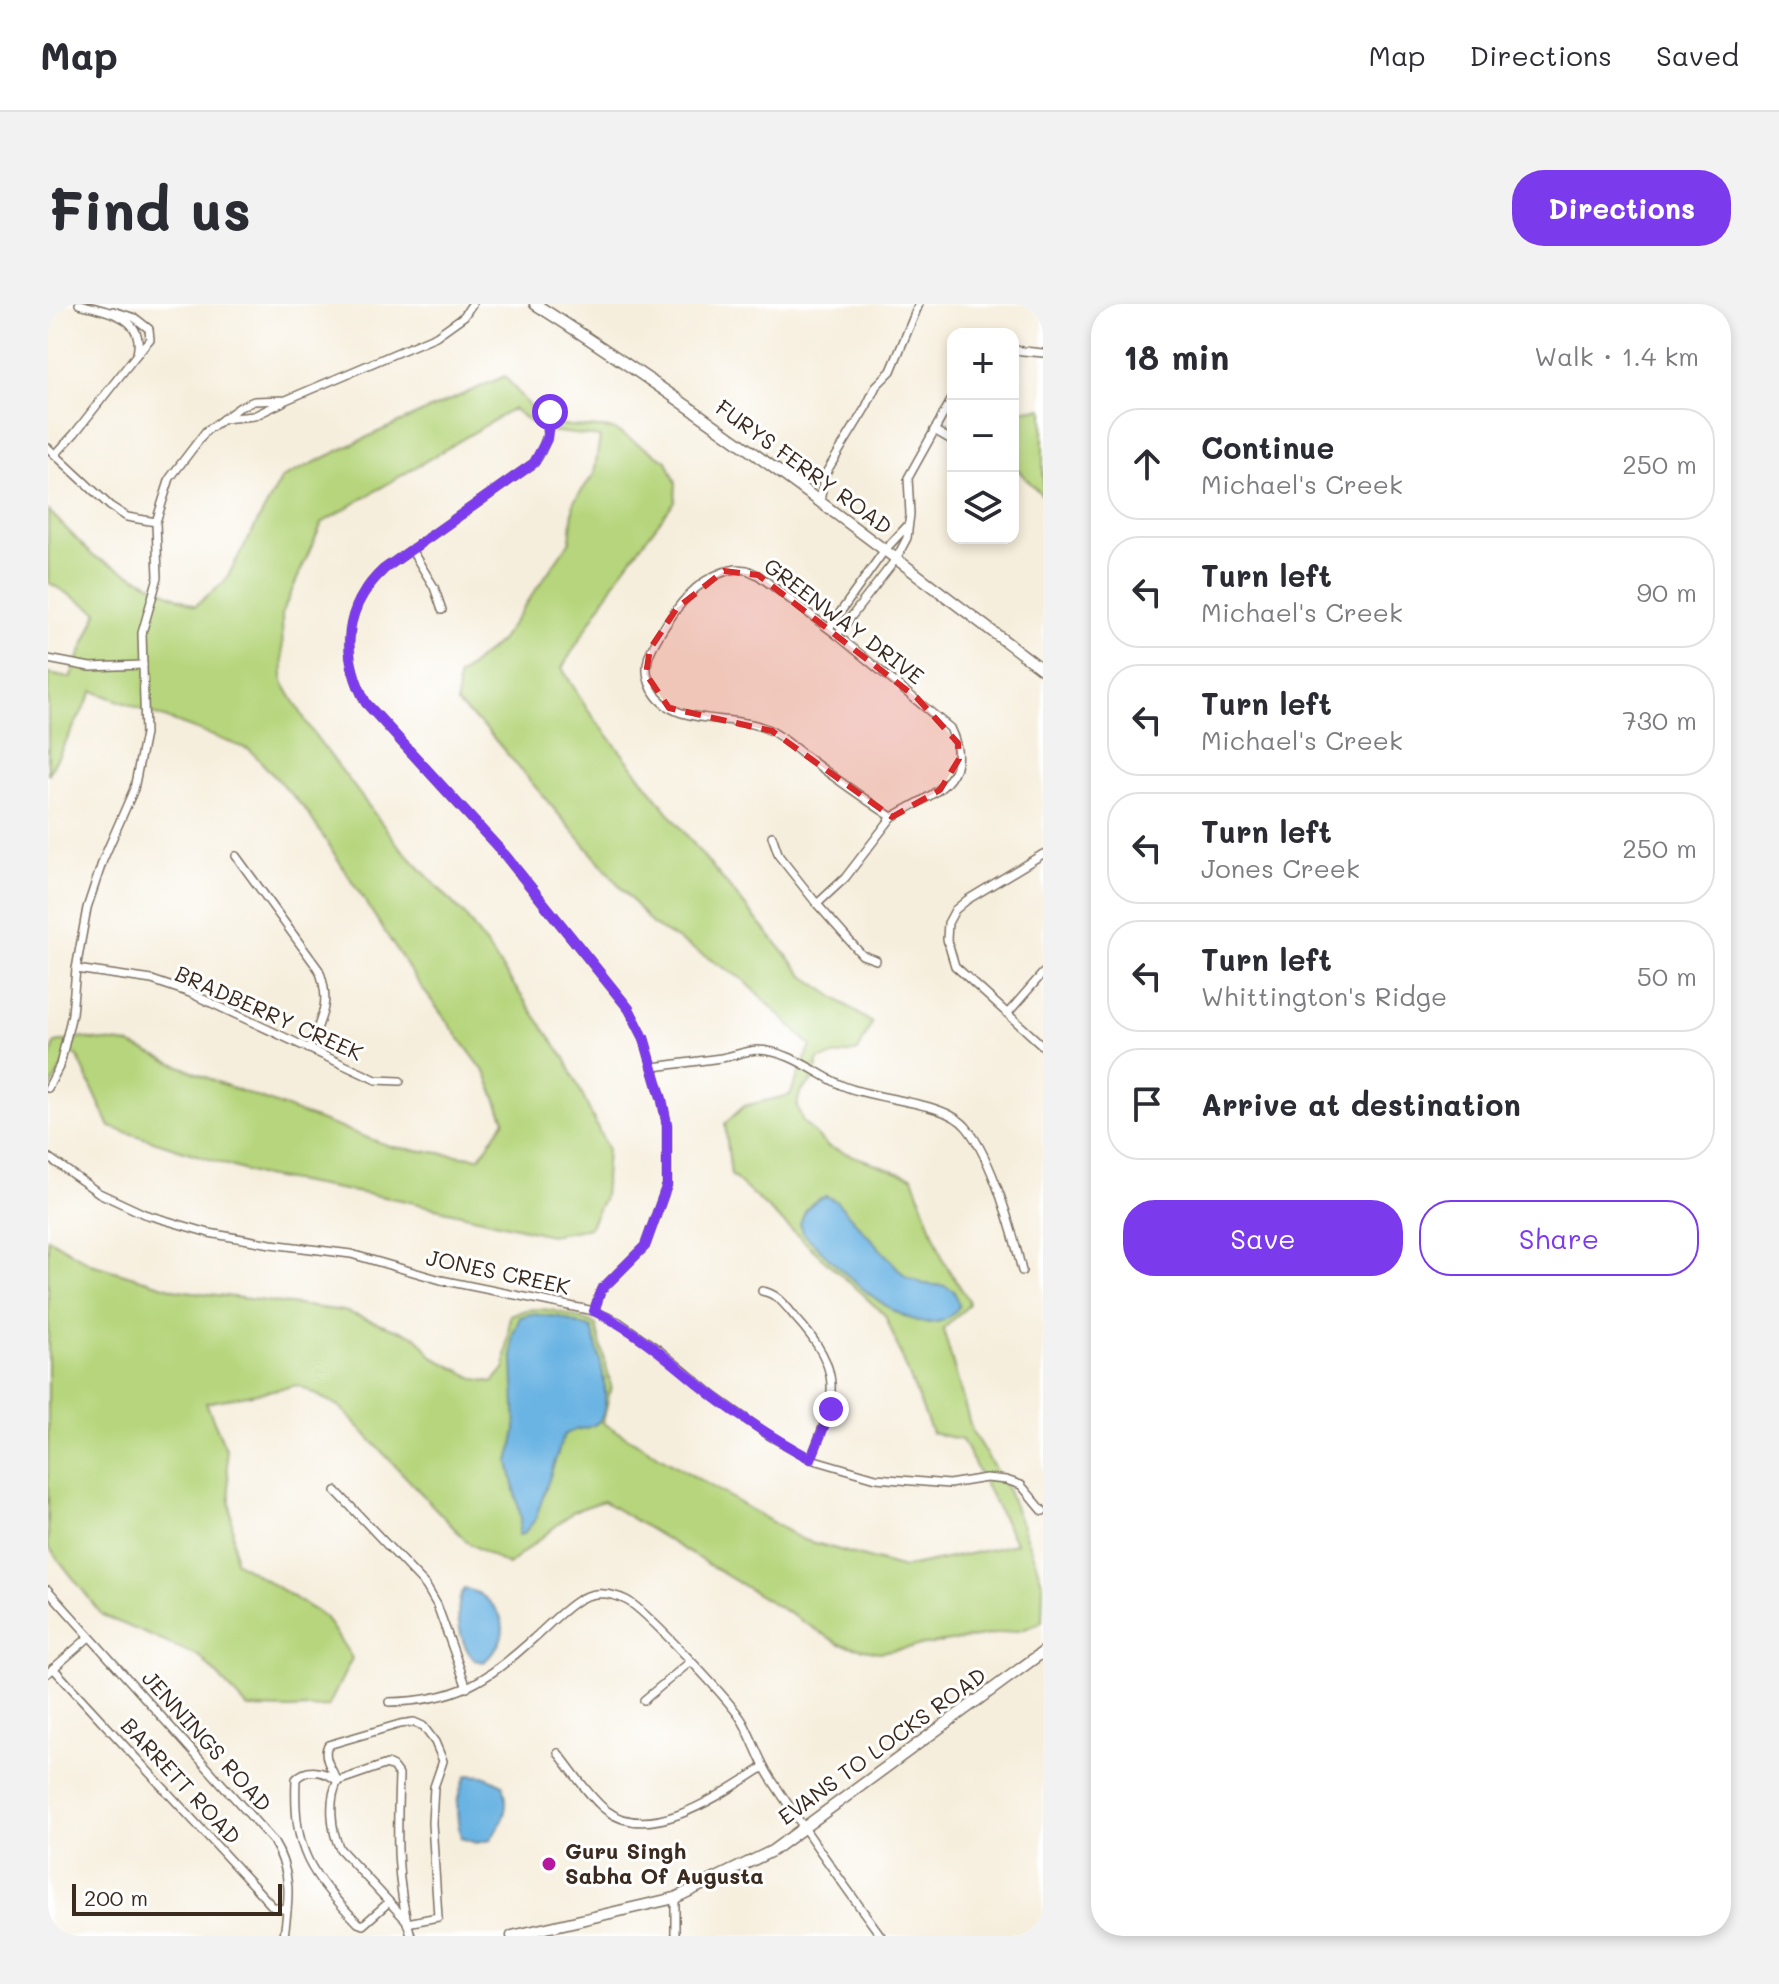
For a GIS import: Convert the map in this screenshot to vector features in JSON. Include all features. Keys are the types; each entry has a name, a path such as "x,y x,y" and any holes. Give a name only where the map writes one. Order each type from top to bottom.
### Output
{"main road":[{"name":"FURYS FERRY ROAD","path":"535,304 620,358 1043,670"},
{"name":"EVANS TO LOCKS ROAD","path":"512,1936 549,1931 675,1898 772,1851 1043,1652"}],"street":[{"path":"55,455 137,354 138,333 126,321 107,310 79,304"},
{"path":"221,419 254,416 436,336 464,316 472,304"},
{"path":"820,504 824,476 876,386 891,371 919,304"},
{"path":"1019,351 1043,353"},
{"path":"48,1088 60,1065 66,1042 87,908 103,860 134,789 145,734 142,633 158,577 156,522 170,478 206,431 221,419 254,401 286,400"},
{"path":"837,635 896,559 907,538 908,478 951,400"},
{"path":"550,412 547,439 534,463 384,569 368,584 354,613 349,657 353,679 366,703 504,854 629,1009 644,1038 667,1125 667,1185 645,1246 601,1290 594,1311"},
{"path":"934,430 947,438"},
{"path":"48,448 119,512 127,517 156,522"},
{"path":"829,628 884,551 909,524"},
{"path":"412,551 434,587 442,610"},
{"name":"GREENWAY DRIVE","path":"817,904 845,878 892,817 940,790 953,775 959,759 958,743 950,728 928,708 758,575 747,570 724,571 702,582 677,608 650,649 646,674 657,700 680,714 746,722 772,731 892,817"},
{"path":"48,659 90,667 143,665"},
{"path":"772,836 779,856 817,904 862,955 876,960"},
{"path":"1043,854 967,900 955,910 948,923 949,952 955,966 1043,1046"},
{"path":"236,856 319,970 327,991 323,1014 309,1049"},
{"name":"BRADBERRY CREEK","path":"76,969 152,980 190,993 376,1080 400,1081"},
{"path":"1008,1013 1043,973"},
{"path":"654,1067 755,1050 782,1053 843,1086 951,1114 967,1127 981,1152 1008,1215 1022,1271"},
{"name":"JONES CREEK","path":"48,1157 110,1199 144,1214 209,1233 351,1254 441,1280 594,1311 619,1322 725,1404 770,1436 811,1459 876,1478 949,1484 986,1478 1006,1480 1021,1485 1043,1511"},
{"path":"762,1291 774,1293 805,1327 828,1367 832,1385 831,1409 811,1459"},
{"path":"336,1491 426,1586 437,1605 467,1688"},
{"name":"JENNINGS ROAD","path":"48,1590 273,1841 285,1860 288,1879 284,1936"},
{"path":"389,1702 421,1701 467,1688 506,1664 569,1606 584,1597 602,1592 628,1600 742,1720 764,1767 881,1936"},
{"path":"51,1671 88,1638"},
{"path":"644,1700 690,1662"},
{"name":"BARRETT ROAD","path":"51,1671 273,1907 287,1910"},
{"path":"338,1781 326,1757 328,1745 414,1722 423,1726 439,1749 443,1761 434,1787 432,1823 438,1917 407,1921"},
{"path":"558,1753 606,1810 629,1821 656,1822 681,1814 764,1767"},
{"path":"407,1921 340,1849 335,1838 332,1792 338,1781 387,1764 399,1775 396,1839 401,1902 407,1921 411,1936"},
{"path":"338,1781 321,1772 310,1771 303,1772 296,1779 301,1841 307,1863 358,1923 363,1925 389,1902"},
{"path":"675,1898 675,1936"}],"highlighted area":[{"path":"724,571 758,575 917,698 958,743 959,759 940,790 892,817 772,731 669,708 646,674 650,649 677,608"}],"green space":[{"path":"505,376 543,424 613,429 667,461 676,483 675,501 621,572 562,668 587,709 704,857 804,976 872,1023 858,1051 819,1059 813,1080 800,1092 797,1106 803,1122 828,1147 913,1177 944,1262 968,1299 969,1305 943,1329 972,1431 1008,1491 1036,1563 1043,1585 1042,1622 1022,1630 879,1652 840,1644 603,1501 574,1511 508,1565 467,1542 340,1407 298,1385 206,1403 226,1449 235,1561 325,1617 352,1658 328,1707 248,1708 200,1657 102,1615 48,1546 48,1238 91,1264 178,1290 344,1311 416,1336 433,1357 476,1379 493,1382 505,1368 510,1315 532,1309 564,1313 596,1325 611,1386 603,1423 801,1539 903,1568 1016,1544 962,1440 932,1433 885,1315 731,1175 725,1124 744,1106 790,1095 811,1046 744,980 652,924 486,729 457,704 458,677 500,641 570,541 574,501 594,474 600,437 541,430 513,409 322,523 282,613 283,682 311,730 399,846 466,917 565,1058 607,1148 604,1197 589,1228 550,1235 401,1200 258,1175 110,1127 77,1055 68,1056 48,1093 48,1065 55,1043 81,1038 129,1044 222,1084 392,1147 479,1158 505,1120 486,1074 414,977 306,810 250,750 93,691 48,775 48,674 70,678 98,612 48,582 48,510 93,556 195,606 225,581 282,478"},
{"path":"1043,408 1043,496 1019,471 1019,410"}],"water":[{"path":"826,1196 836,1201 906,1277 924,1284 945,1286 954,1291 959,1306 943,1320 923,1322 900,1314 854,1281 802,1232 800,1225 806,1211 812,1203"},
{"path":"530,1314 560,1317 592,1329 604,1380 605,1408 594,1425 564,1435 535,1520 523,1534 518,1535 521,1518 509,1462 516,1431 512,1337 520,1317"},
{"path":"464,1589 490,1602 502,1621 503,1633 499,1643 484,1662 475,1660 469,1653 459,1626 459,1606"},
{"path":"467,1775 484,1776 503,1785 506,1801 504,1814 490,1840 476,1843 461,1838 457,1806"}],"place":[{"name":"Guru Singh Sabha Of Augusta","path":"549,1864"}],"route":[{"path":"550,412 547,439 534,463 384,569 368,584 354,613 349,636 353,679 366,703 504,854 629,1009 644,1038 667,1125 667,1185 645,1246 601,1290 594,1311 619,1322 770,1436 811,1459 831,1409"}]}
